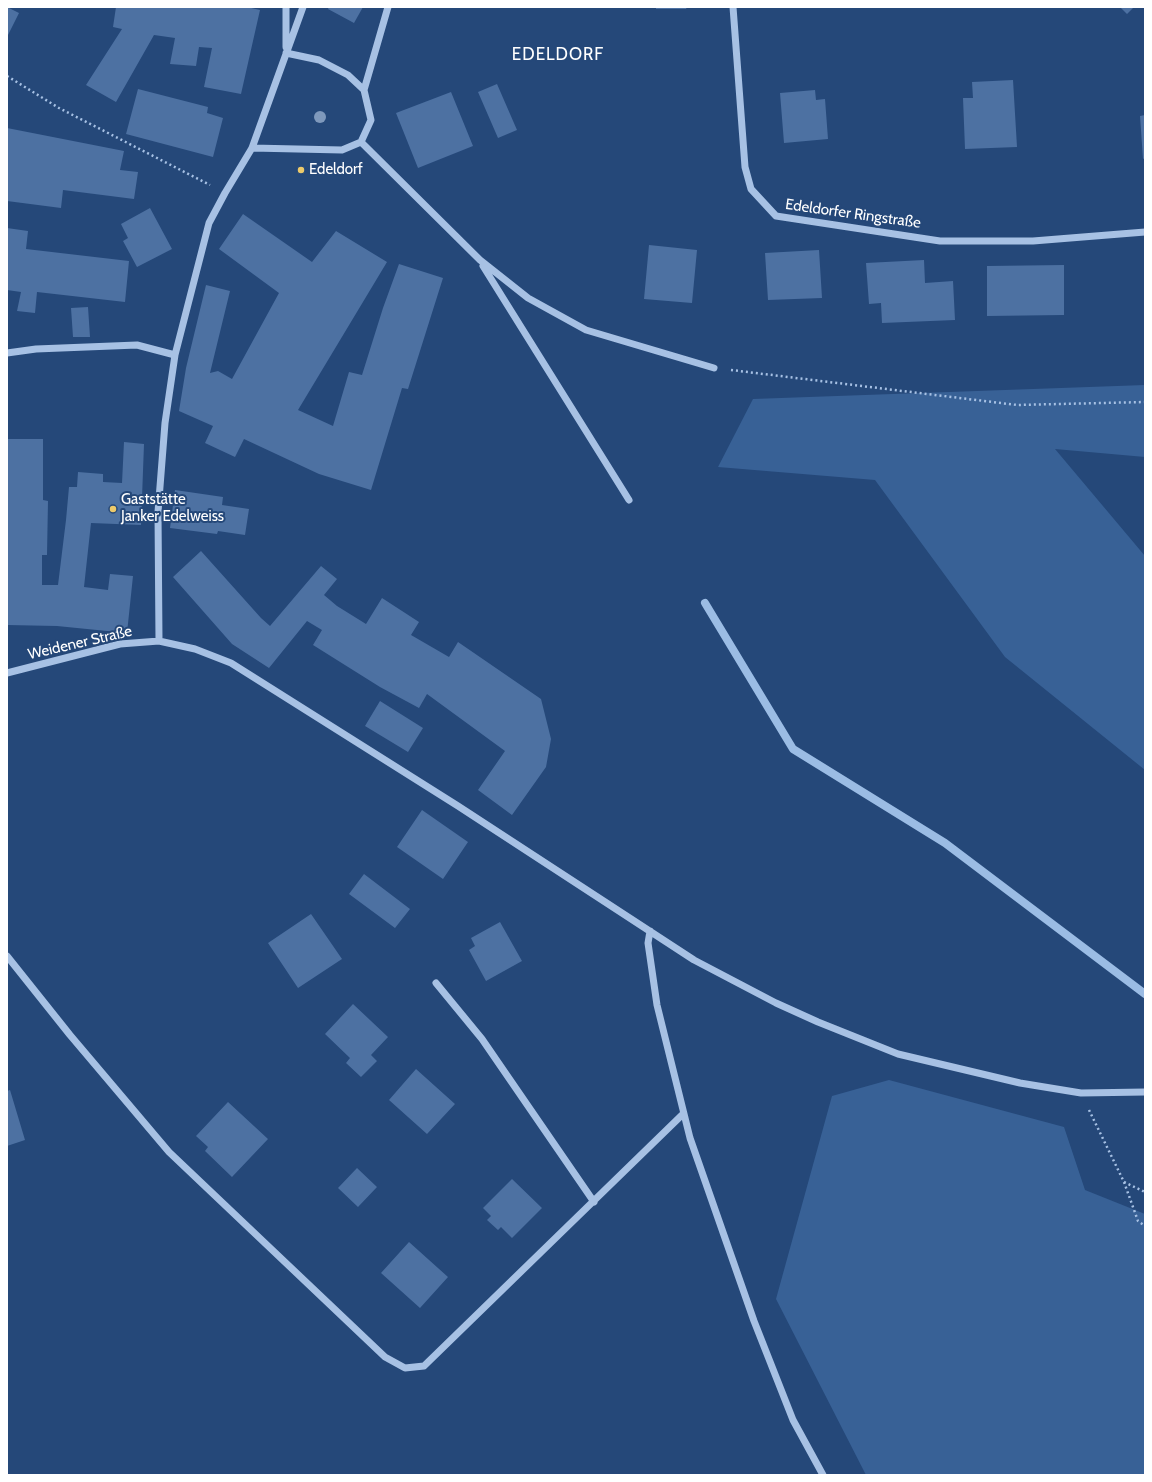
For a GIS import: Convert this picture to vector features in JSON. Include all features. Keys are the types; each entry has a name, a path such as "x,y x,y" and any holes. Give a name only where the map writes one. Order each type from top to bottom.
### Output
{"street":[{"path":"286,7 286,53"},
{"path":"159,641 158,512 165,423 175,355 209,222 252,148 302,7"},
{"path":"252,148 342,150 362,142 371,120 364,90 388,7"},
{"name":"Edeldorfer Ringstraße","path":"733,7 745,167 751,189 776,216 940,241 1033,241 1145,232"},
{"path":"286,53 319,60 348,75 364,90"},
{"path":"362,142 480,260 528,298 586,330 714,368"},
{"path":"480,260 629,500"},
{"path":"7,353 36,349 137,345 175,355"},
{"name":"Weidener Straße","path":"7,673 120,644 159,641 194,649 231,663 458,806 694,960 776,1003 818,1022 898,1054 1020,1083 1080,1093 1145,1092"},
{"path":"650,931 648,943 657,1005 690,1138 754,1321 793,1420 823,1475"},
{"path":"7,956 70,1035 168,1152 385,1357 405,1368 424,1366 683,1114"},
{"path":"436,983 482,1039 594,1202"}],"path":[{"path":"7,76 59,108 225,193"},
{"path":"714,368 1017,406 1145,402"},
{"path":"1080,1093 1124,1182 1138,1220 1145,1226"},
{"path":"1124,1182 1145,1192"}],"shaded area":[{"path":"1145,385 1145,457 1055,449 1145,556 1145,770 1005,657 875,480 718,467 753,399"},
{"path":"889,1080 1064,1127 1085,1190 1145,1214 1145,1475 866,1475 776,1299 832,1096"}],"building":[{"path":"7,7 19,13 7,37"},
{"path":"116,7 247,7 260,10 241,94 204,87 212,48 199,47 196,66 170,64 175,38 154,35 116,102 86,85 122,29 113,27"},
{"path":"329,7 363,7 354,23 328,9"},
{"path":"656,7 687,7 686,9 656,9"},
{"path":"1120,7 1134,7 1127,14"},
{"path":"1013,80 1017,147 965,149 963,98 973,98 972,82"},
{"path":"497,84 517,130 498,138 478,92"},
{"path":"138,89 208,107 207,113 223,118 213,157 126,134"},
{"path":"815,90 816,100 825,99 828,139 784,143 780,93"},
{"path":"451,92 473,146 418,168 396,113"},
{"path":"1145,115 1145,158 1143,159 1140,116"},
{"path":"7,128 124,151 120,170 138,172 134,199 63,190 61,208 7,201"},
{"path":"150,208 172,249 137,267 123,241 128,238 121,224"},
{"path":"243,214 312,262 336,231 387,262 298,410 333,426 349,372 362,375 383,308 399,264 443,278 408,389 402,388 371,490 319,474 244,439 235,457 205,443 213,426 179,411 186,368 206,285 230,291 210,373 218,371 232,379 279,293 219,249"},
{"path":"7,228 28,231 26,249 129,261 125,302 37,292 35,313 17,311 21,292 7,290"},
{"path":"649,245 697,250 692,303 644,299"},
{"path":"819,250 822,298 768,300 765,253"},
{"path":"924,260 925,283 953,281 955,320 882,323 881,303 869,304 866,263"},
{"path":"1064,265 1064,315 987,316 987,266"},
{"path":"88,307 90,337 73,337 71,308"},
{"path":"7,439 43,439 43,500 48,501 47,555 42,555 42,585 58,585 69,487 77,487 78,472 103,474 103,482 122,483 124,442 144,444 141,525 91,523 84,587 108,590 110,574 133,576 127,633 57,626 7,625"},
{"path":"175,490 223,497 222,505 249,509 245,535 218,531 217,534 170,528"},
{"path":"201,551 261,618 270,626 321,566 337,579 324,595 337,606 366,624 382,598 419,622 411,635 449,657 458,642 541,699 551,739 546,767 512,815 478,790 505,751 427,694 419,708 380,687 313,645 322,630 307,621 269,668 232,644 173,577"},
{"path":"380,701 423,728 408,752 365,726"},
{"path":"422,810 468,842 443,879 397,847"},
{"path":"364,874 410,909 395,928 349,894"},
{"path":"311,914 342,959 298,988 268,943"},
{"path":"500,922 522,961 486,981 469,950 475,946 471,938"},
{"path":"353,1004 388,1037 371,1055 377,1061 361,1077 346,1063 350,1058 325,1034"},
{"path":"416,1069 455,1104 427,1134 389,1100"},
{"path":"10,1090 25,1140 7,1146 7,1091"},
{"path":"228,1102 268,1139 232,1177 205,1151 208,1147 196,1136"},
{"path":"357,1168 377,1187 358,1207 338,1188"},
{"path":"512,1179 542,1208 512,1238 501,1227 498,1230 487,1220 491,1216 483,1208"},
{"path":"409,1242 448,1277 420,1308 381,1273"}],"waterway":[{"path":"705,603 793,749 945,843 1145,994"}],"place":[{"name":"Edeldorf","path":"301,170"},
{"name":"Gaststätte Janker Edelweiss","path":"113,509"}],"district":[{"name":"EDELDORF","path":"558,55"}]}
